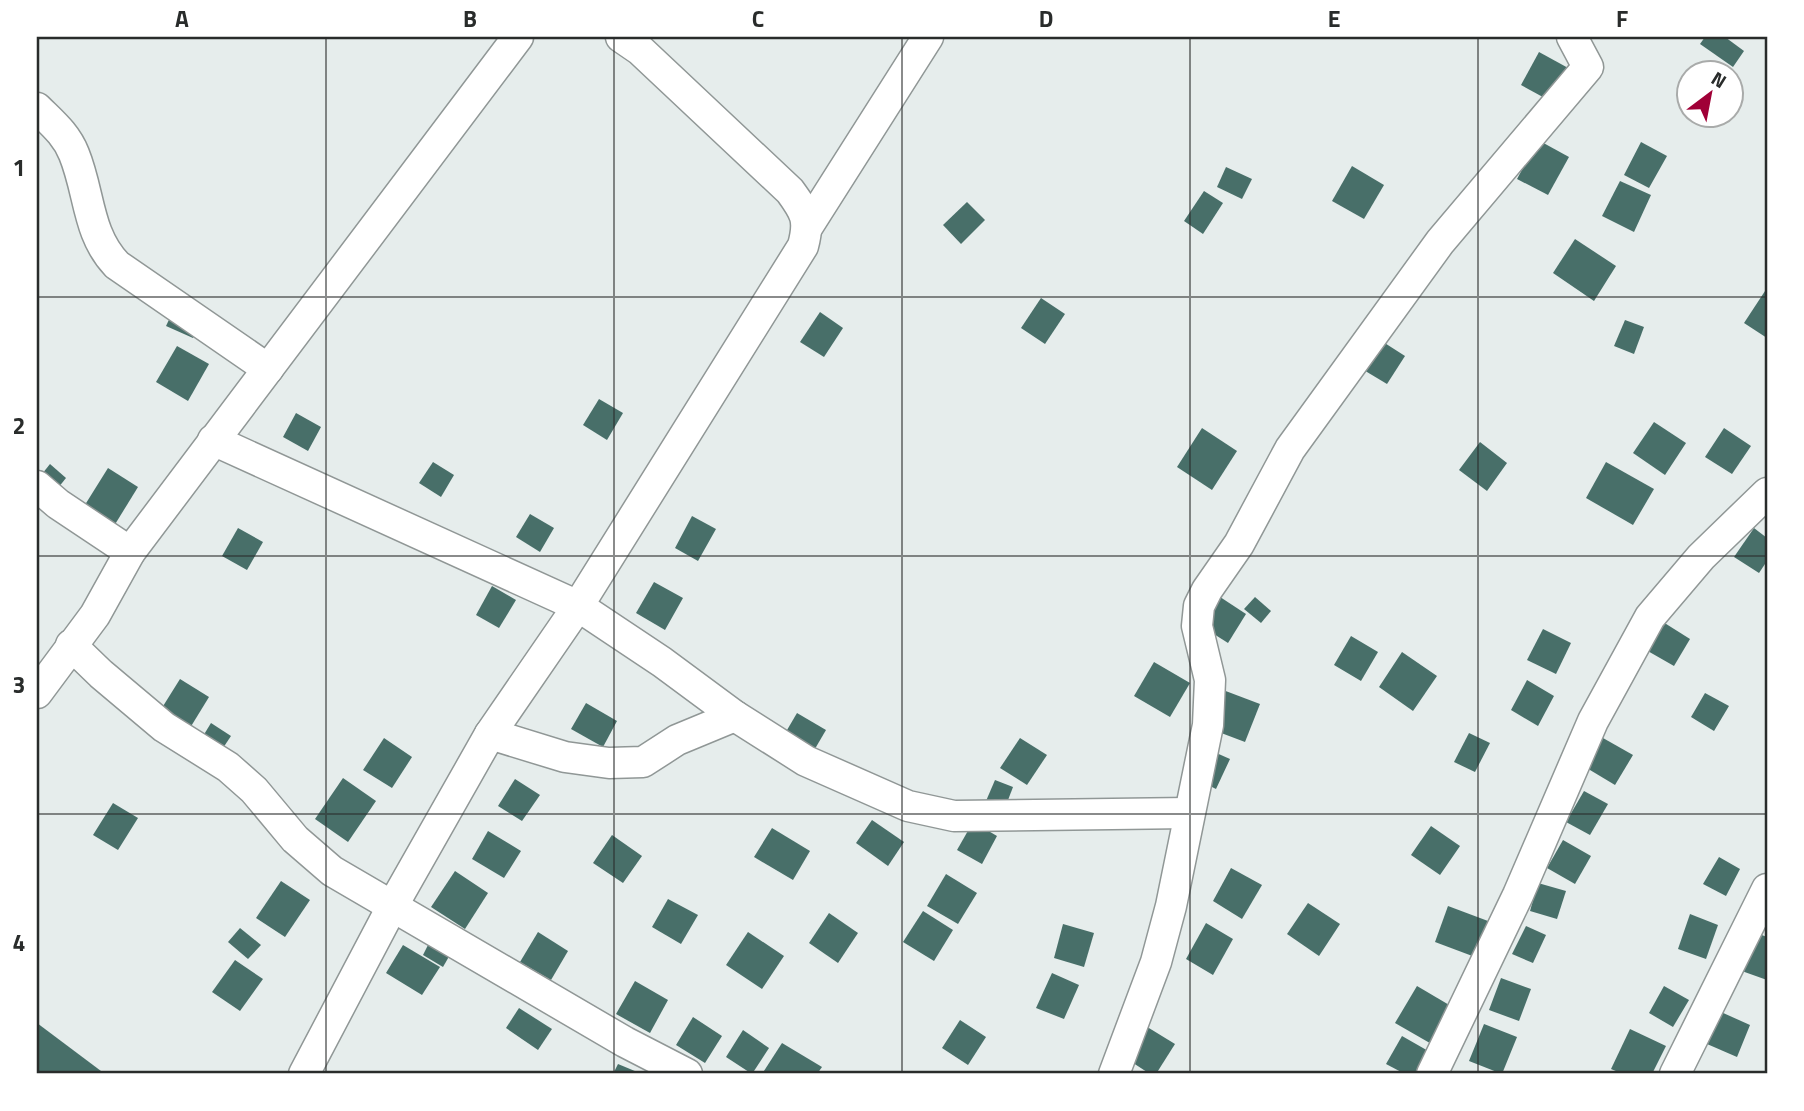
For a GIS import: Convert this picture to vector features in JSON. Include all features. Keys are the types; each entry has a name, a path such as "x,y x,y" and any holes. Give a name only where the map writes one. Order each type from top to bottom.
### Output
{"street":[{"path":"37,693 95,615 130,552 518,37"},
{"path":"621,37 639,50 771,172 803,208 808,226"},
{"path":"304,1074 393,905 490,734 578,606 803,246 808,226 928,37"},
{"path":"1114,1074 1156,962 1171,906 1208,725 1210,680 1197,626 1199,606 1239,544 1290,449 1440,242 1588,67 1572,37"},
{"path":"37,108 61,130 74,154 93,225 104,252 117,265 268,369"},
{"path":"213,440 578,606 662,662 735,716 806,761 908,806 954,816 1189,813"},
{"path":"37,486 130,552"},
{"path":"1432,1074 1518,895 1593,721 1650,617 1701,557 1767,492"},
{"path":"71,645 164,727 228,767 254,790 295,839 332,871 625,1042 687,1074"},
{"path":"490,734 565,757 609,763 643,762 677,740 735,716"},
{"path":"1675,1074 1767,889"}],"building":[{"path":"1705,37 1725,37 1744,51 1738,60 1723,60 1700,44"},
{"path":"1539,52 1570,69 1552,102 1521,85"},
{"path":"1538,140 1569,157 1548,195 1517,179"},
{"path":"1641,142 1667,156 1649,188 1624,175"},
{"path":"1352,166 1384,185 1364,219 1332,201"},
{"path":"1226,167 1252,179 1242,199 1217,187"},
{"path":"1620,181 1651,195 1634,232 1602,216"},
{"path":"1204,191 1223,203 1203,234 1184,221"},
{"path":"967,202 985,220 961,244 943,225"},
{"path":"1575,239 1616,266 1594,301 1553,273"},
{"path":"1765,291 1767,292 1767,338 1744,323"},
{"path":"1041,298 1065,314 1045,344 1021,328"},
{"path":"176,305 202,318 193,338 166,326"},
{"path":"820,312 843,328 824,357 800,342"},
{"path":"1625,320 1644,327 1634,354 1614,346"},
{"path":"1380,340 1405,356 1387,384 1362,369"},
{"path":"177,346 209,364 188,401 156,382"},
{"path":"599,399 623,413 607,440 583,425"},
{"path":"296,413 321,427 308,451 283,437"},
{"path":"1654,422 1686,443 1665,475 1633,453"},
{"path":"1202,428 1237,451 1212,490 1177,467"},
{"path":"1724,428 1751,446 1732,474 1705,457"},
{"path":"1480,442 1507,463 1487,491 1459,470"},
{"path":"433,462 454,475 441,497 419,483"},
{"path":"1606,462 1654,489 1633,525 1586,498"},
{"path":"50,464 66,478 54,493 38,479"},
{"path":"108,468 138,487 114,526 83,508"},
{"path":"530,514 554,528 540,552 516,537"},
{"path":"692,516 716,529 698,561 675,548"},
{"path":"238,528 263,542 247,570 222,556"},
{"path":"1754,528 1767,538 1767,561 1759,573 1734,557"},
{"path":"654,582 683,598 665,630 636,613"},
{"path":"492,586 516,600 499,628 476,615"},
{"path":"1214,593 1246,614 1228,643 1195,622"},
{"path":"1255,597 1271,611 1261,623 1244,609"},
{"path":"1663,622 1690,639 1674,666 1646,650"},
{"path":"1543,629 1571,643 1556,674 1527,660"},
{"path":"1351,636 1378,652 1361,681 1334,665"},
{"path":"1402,652 1437,676 1413,711 1379,687"},
{"path":"1154,662 1190,683 1170,717 1134,696"},
{"path":"180,679 209,697 190,728 160,711"},
{"path":"1527,680 1554,696 1538,726 1511,710"},
{"path":"1223,690 1260,704 1245,742 1208,728"},
{"path":"1705,693 1729,706 1714,731 1691,717"},
{"path":"586,703 617,721 603,747 571,729"},
{"path":"797,713 826,730 809,759 780,742"},
{"path":"211,723 231,736 219,754 200,741"},
{"path":"1469,733 1490,743 1475,772 1454,762"},
{"path":"384,738 412,757 392,788 363,770"},
{"path":"1020,738 1047,755 1027,785 1000,768"},
{"path":"1603,738 1633,755 1615,785 1585,767"},
{"path":"1205,748 1230,759 1216,789 1192,777"},
{"path":"343,778 376,801 348,842 315,819"},
{"path":"515,779 540,795 522,821 498,806"},
{"path":"995,780 1013,787 1005,808 986,801"},
{"path":"1584,791 1608,804 1590,835 1566,822"},
{"path":"113,803 138,818 118,850 93,835"},
{"path":"872,820 904,842 888,866 856,843"},
{"path":"973,822 997,836 982,864 957,850"},
{"path":"1431,826 1460,846 1440,875 1411,855"},
{"path":"772,828 810,851 793,880 754,857"},
{"path":"488,831 521,851 504,878 472,859"},
{"path":"612,835 642,856 623,883 593,863"},
{"path":"1563,840 1591,856 1575,884 1547,868"},
{"path":"1719,857 1740,869 1726,896 1703,884"},
{"path":"1231,868 1262,885 1242,919 1213,901"},
{"path":"455,871 488,893 465,929 431,907"},
{"path":"946,874 977,893 958,924 927,906"},
{"path":"281,881 310,900 285,937 256,918"},
{"path":"1538,883 1566,891 1557,919 1530,911"},
{"path":"668,899 698,915 681,944 652,927"},
{"path":"1308,903 1340,924 1319,956 1287,934"},
{"path":"1448,906 1488,921 1475,957 1435,942"},
{"path":"923,911 953,930 934,961 903,942"},
{"path":"829,913 858,933 838,963 809,943"},
{"path":"1690,914 1718,925 1706,959 1678,949"},
{"path":"1206,923 1233,939 1213,975 1186,959"},
{"path":"1063,924 1094,933 1084,967 1054,958"},
{"path":"1526,926 1546,935 1533,963 1512,954"},
{"path":"240,928 261,945 248,959 228,942"},
{"path":"538,932 568,951 551,980 520,962"},
{"path":"748,932 784,956 762,989 726,965"},
{"path":"1754,932 1767,937 1767,980 1739,970"},
{"path":"430,941 451,953 443,967 423,955"},
{"path":"403,945 440,967 422,995 386,973"},
{"path":"235,960 263,979 240,1011 212,992"},
{"path":"1052,973 1079,985 1064,1019 1036,1008"},
{"path":"1501,978 1531,989 1519,1021 1489,1010"},
{"path":"635,981 668,1000 650,1033 616,1014"},
{"path":"1417,986 1456,1009 1435,1046 1395,1023"},
{"path":"1664,986 1689,1000 1673,1027 1649,1013"},
{"path":"519,1008 552,1029 538,1050 506,1028"},
{"path":"1721,1012 1750,1025 1737,1057 1707,1044"},
{"path":"693,1017 722,1036 705,1063 676,1045"},
{"path":"960,1020 986,1037 968,1065 942,1048"},
{"path":"37,1023 105,1074 37,1074"},
{"path":"1484,1024 1517,1037 1502,1074 1469,1061"},
{"path":"1144,1025 1175,1044 1156,1074 1150,1074 1124,1057"},
{"path":"1630,1029 1666,1046 1652,1074 1623,1074 1611,1069"},
{"path":"743,1030 769,1048 752,1074 726,1057"},
{"path":"1402,1036 1430,1052 1418,1074 1405,1074 1386,1064"},
{"path":"782,1043 822,1067 817,1074 762,1074"},
{"path":"618,1064 642,1074 613,1074"}]}
